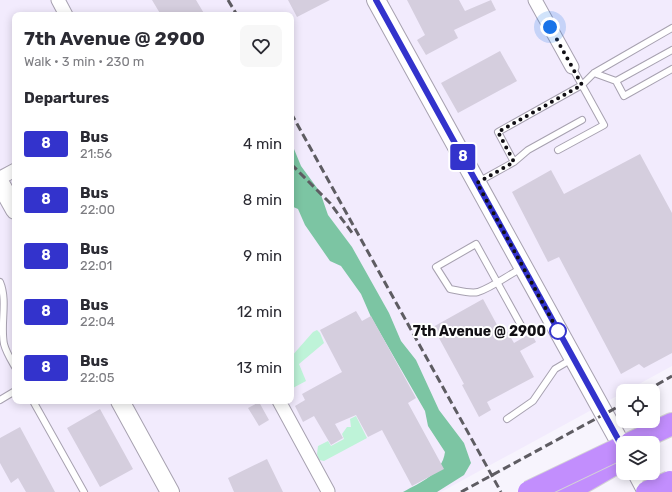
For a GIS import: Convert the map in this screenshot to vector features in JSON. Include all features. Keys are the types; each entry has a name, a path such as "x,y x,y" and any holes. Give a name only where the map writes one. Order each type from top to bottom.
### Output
{"highway":[{"path":"646,436 672,424"},
{"path":"660,438 672,431"},
{"path":"529,492 616,450"},
{"path":"566,492 616,463"},
{"path":"647,492 665,485"}],"street":[{"path":"58,0 64,12"},
{"path":"376,0 617,436"},
{"path":"535,0 572,67"},
{"path":"0,178 12,172"},
{"path":"0,183 12,205"},
{"path":"122,404 170,492"},
{"path":"280,404 328,491"},
{"path":"641,480 647,492"}],"lane":[{"path":"514,162 498,132 582,85 594,73 672,28"},
{"path":"616,81 672,50"},
{"path":"558,150 604,126 572,67"},
{"path":"594,73 616,81 624,96 672,69"},
{"path":"477,183 514,162 528,150 582,120"},
{"path":"523,267 497,282 477,293 450,289 436,267 476,244 497,282 523,329"},
{"path":"0,282 3,290 4,344 12,361"},
{"path":"507,418 533,401 555,369 573,358"},
{"path":"0,400 12,393"},
{"path":"35,404 84,492"}],"shaded area":[{"path":"0,0 672,0 672,366 639,384 616,384 616,397 441,492 0,492"}],"green space":[{"path":"294,149 301,166 320,192 328,215 352,247 389,313 401,341 416,360 439,410 464,443 471,463 464,475 437,492 403,492 423,481 435,472 443,460 445,452 428,426 425,411 371,317 361,294 341,266 330,261 305,225 298,209 294,207"},
{"path":"317,330 320,333 324,343 299,364 306,381 294,387 294,354 313,332"},
{"path":"356,416 367,438 324,461 319,460 317,454 318,446 328,441 331,446 344,439 342,434 347,427 351,427 350,419"}],"building":[{"path":"152,0 196,0 203,12 159,12"},
{"path":"288,0 330,0 297,17"},
{"path":"407,0 459,0 465,11 491,0 496,10 454,30 458,38 426,55 417,40 425,35"},
{"path":"500,51 517,81 458,113 441,83"},
{"path":"640,154 672,213 672,353 644,368 639,364 621,374 559,257 548,262 512,192 551,170 564,194"},
{"path":"483,299 502,334 507,331 514,343 531,333 536,342 520,351 534,377 487,402 491,410 479,417 462,385 464,384 433,327"},
{"path":"356,311 362,321 371,316 416,398 408,403 444,469 412,486 382,430 368,437 356,415 335,424 343,438 331,445 314,416 303,422 295,406 305,400 302,394 342,372 320,330"},
{"path":"255,404 260,404 269,420 259,426 248,408"},
{"path":"100,409 133,469 100,487 67,428"},
{"path":"20,427 55,492 26,492 18,478 11,483 0,463 0,438"},
{"path":"267,459 283,492 234,492 228,478"}],"railway":[{"path":"228,0 235,12"},
{"path":"294,118 501,492"},
{"path":"294,167 330,203 353,234"},
{"path":"658,384 672,376"},
{"path":"461,492 616,408"}],"bus line":[{"name":"8","path":"376,0 616,436"}],"place":[{"name":"7th Avenue @ 2900","path":"558,331"}],"route":[{"path":"550,27 582,85 498,132 514,162 477,183 558,331"}]}
